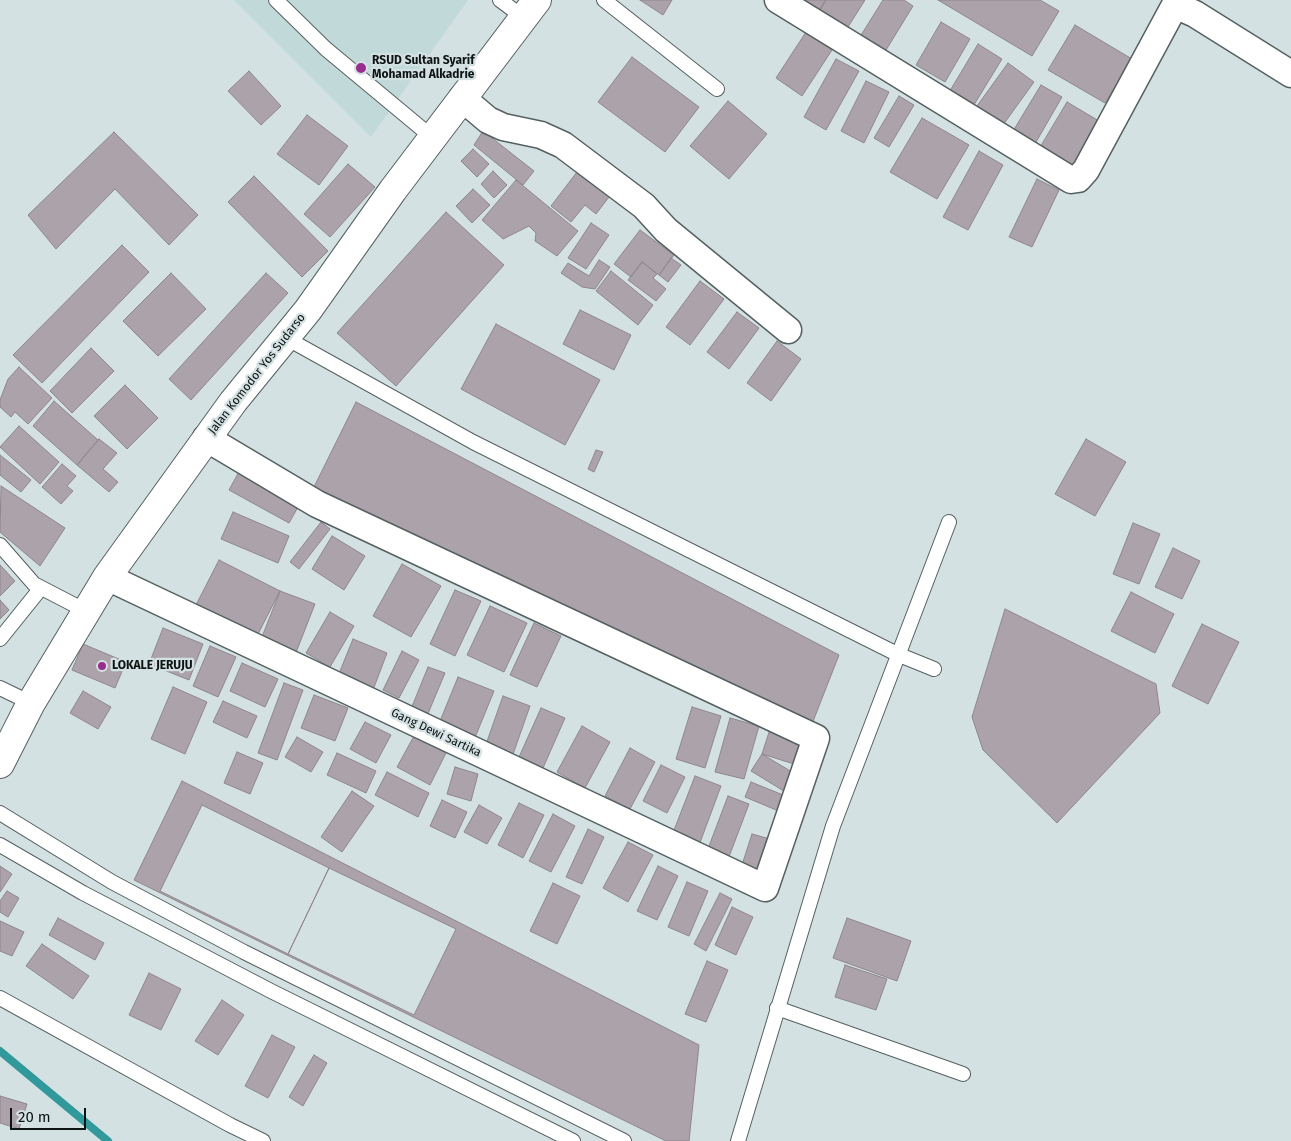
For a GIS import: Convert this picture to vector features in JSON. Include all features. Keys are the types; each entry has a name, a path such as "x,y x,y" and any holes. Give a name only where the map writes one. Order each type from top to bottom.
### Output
{"street":[{"path":"778,0 1071,180 1078,178 1086,170 1175,5 1195,14 1291,74"},
{"name":"Jalan Komodor Yos Sudarso","path":"0,764 31,703 107,577 206,438 286,338 462,98 530,9"},
{"path":"462,98 488,120 503,127 541,135 563,145 644,206 666,230 788,330"},
{"name":"Gang Dewi Sartika","path":"107,577 765,888 816,738 318,504 206,438"}],"lane":[{"path":"276,0 326,48 433,138"},
{"path":"500,0 530,9"},
{"path":"604,0 717,89"},
{"path":"286,338 473,442 897,654 934,669"},
{"path":"738,1141 833,826 897,654 949,522"},
{"path":"0,545 34,584 86,611"},
{"path":"0,639 41,588"},
{"path":"0,688 31,703"},
{"path":"0,814 112,882 244,952 624,1141"},
{"path":"0,846 83,893 263,986 573,1141"},
{"path":"0,998 230,1126 263,1141"},
{"path":"777,1008 963,1074"}],"shaded area":[{"name":"RSUD Sultan Syarif Mohamad Alkadrie","path":"234,0 468,0 371,137"}],"building":[{"path":"640,0 672,0 663,15"},
{"path":"799,0 825,0 815,18"},
{"path":"826,0 865,0 848,27 820,10"},
{"path":"883,0 904,0 913,6 883,55 858,40"},
{"path":"938,0 1040,0 1059,11 1032,56"},
{"path":"941,22 970,39 945,82 916,65"},
{"path":"1075,25 1132,59 1105,103 1048,70"},
{"path":"806,32 832,50 802,96 776,78"},
{"path":"978,44 1002,59 969,113 945,99"},
{"path":"632,57 699,107 665,152 598,102"},
{"path":"836,59 859,71 826,130 804,117"},
{"path":"1008,63 1034,82 1003,125 977,106"},
{"path":"249,71 281,106 261,125 228,91"},
{"path":"866,81 889,92 864,143 841,131"},
{"path":"1041,85 1062,97 1032,149 1010,136"},
{"path":"899,96 914,105 889,147 874,138"},
{"path":"728,101 767,134 729,179 690,146"},
{"path":"1067,102 1099,121 1069,173 1036,154"},
{"path":"307,115 348,146 319,185 277,154"},
{"path":"922,118 969,145 937,199 890,172"},
{"path":"483,131 534,171 523,185 474,145"},
{"path":"114,132 198,215 169,245 115,189 56,249 28,215"},
{"path":"473,149 489,164 477,177 461,161"},
{"path":"979,151 1003,165 968,230 943,217"},
{"path":"348,164 375,187 330,237 304,214"},
{"path":"580,168 612,193 596,214 585,205 571,222 551,206"},
{"path":"493,171 507,185 494,198 481,184"},
{"path":"254,176 328,251 302,277 228,202"},
{"path":"1037,179 1059,190 1032,247 1009,237"},
{"path":"516,180 578,231 557,256 535,241 536,233 529,226 503,239 482,220"},
{"path":"473,189 490,205 472,223 456,206"},
{"path":"446,212 504,265 396,386 337,333"},
{"path":"591,223 609,235 586,269 568,258"},
{"path":"640,230 674,255 659,275 642,262 631,277 614,264"},
{"path":"122,245 149,272 42,383 13,355"},
{"path":"671,258 681,265 668,282 659,275"},
{"path":"599,260 610,267 595,289 582,287 561,273 568,263 589,276"},
{"path":"642,262 657,274 653,278 666,289 656,301 628,280"},
{"path":"611,271 653,305 638,325 596,291"},
{"path":"171,273 206,309 158,356 123,321"},
{"path":"266,273 288,293 191,400 169,379"},
{"path":"700,281 724,299 690,345 666,327"},
{"path":"580,310 631,335 614,370 563,344"},
{"path":"737,312 759,328 729,369 707,352"},
{"path":"496,324 600,380 565,445 461,389"},
{"path":"777,341 801,359 771,401 747,383"},
{"path":"91,348 114,371 72,413 50,391"},
{"path":"19,367 52,398 28,424 15,412 11,417 0,407 0,400 8,379"},
{"path":"125,385 158,418 127,449 94,416"},
{"path":"54,401 98,440 77,465 33,426"},
{"path":"356,402 839,655 810,729 311,493"},
{"path":"19,426 59,462 40,484 0,447"},
{"path":"99,439 117,453 103,469 118,482 109,492 77,465"},
{"path":"1086,439 1126,462 1095,516 1055,494"},
{"path":"596,450 603,452 594,472 588,469"},
{"path":"0,455 31,480 21,492 0,475"},
{"path":"62,464 76,476 67,486 73,491 61,504 42,487"},
{"path":"241,468 302,500 289,523 229,490"},
{"path":"1,486 65,528 40,566 0,532"},
{"path":"233,512 289,536 278,563 221,539"},
{"path":"321,522 330,529 299,569 290,562"},
{"path":"1133,523 1160,534 1139,584 1113,574"},
{"path":"332,536 365,556 344,590 312,569"},
{"path":"1173,548 1200,561 1182,599 1155,587"},
{"path":"219,560 280,591 257,636 196,605"},
{"path":"402,564 441,586 411,637 373,616"},
{"path":"0,565 15,581 0,596"},
{"path":"455,590 481,601 455,656 430,644"},
{"path":"280,591 315,604 295,655 260,642"},
{"path":"1131,592 1174,614 1155,653 1111,631"},
{"path":"0,600 9,610 0,619"},
{"path":"490,606 527,623 504,672 467,655"},
{"path":"1005,609 1156,684 1160,713 1057,823 983,750 972,717"},
{"path":"330,612 354,626 330,667 306,653"},
{"path":"534,623 561,636 537,687 510,675"},
{"path":"1202,624 1239,642 1208,704 1172,686"},
{"path":"163,628 203,644 189,680 149,664"},
{"path":"353,639 387,653 373,690 338,676"},
{"path":"83,644 126,662 115,688 72,670"},
{"path":"210,646 236,657 218,697 193,686"},
{"path":"402,651 419,660 399,698 383,690"},
{"path":"242,663 278,679 265,707 230,691"},
{"path":"428,667 445,673 427,716 411,709"},
{"path":"458,677 494,691 474,740 438,726"},
{"path":"284,683 303,690 277,760 258,753"},
{"path":"173,687 207,702 185,754 151,739"},
{"path":"83,691 111,707 98,729 70,713"},
{"path":"314,695 348,708 335,741 301,728"},
{"path":"503,696 530,706 512,757 485,747"},
{"path":"223,701 257,716 247,738 213,722"},
{"path":"692,707 721,716 705,768 676,759"},
{"path":"541,708 565,718 543,768 519,757"},
{"path":"730,718 759,726 744,779 715,772"},
{"path":"365,722 391,735 376,763 350,749"},
{"path":"582,726 610,742 585,788 557,772"},
{"path":"771,726 802,736 794,764 762,754"},
{"path":"414,736 446,753 430,785 397,767"},
{"path":"297,737 323,752 311,772 285,757"},
{"path":"630,748 655,762 630,809 605,796"},
{"path":"237,752 263,763 250,794 224,783"},
{"path":"337,753 376,771 366,793 327,775"},
{"path":"762,754 797,775 787,793 751,771"},
{"path":"661,765 685,777 667,813 643,801"},
{"path":"455,767 478,774 471,801 447,794"},
{"path":"387,772 429,793 418,817 375,795"},
{"path":"695,776 721,786 698,848 671,838"},
{"path":"182,781 699,1045 689,1141 666,1141 134,880"},
{"path":"751,782 788,797 781,812 745,797"},
{"path":"352,791 374,806 342,852 321,837"},
{"path":"728,796 749,804 727,862 706,854"},
{"path":"442,800 467,812 455,838 430,826"},
{"path":"519,803 544,815 523,858 498,845"},
{"path":"202,805 329,868 288,954 160,891"},
{"path":"479,805 502,818 487,844 464,832"},
{"path":"553,814 575,826 551,872 529,861"},
{"path":"588,829 604,837 582,884 566,877"},
{"path":"752,834 777,841 766,879 740,871"},
{"path":"628,842 653,855 628,902 603,888"},
{"path":"0,866 12,874 0,892"},
{"path":"658,866 678,876 657,920 637,911"},
{"path":"329,868 456,929 414,1015 288,954"},
{"path":"687,882 708,891 689,936 668,927"},
{"path":"553,883 580,896 557,944 530,931"},
{"path":"7,891 19,898 8,917 0,912 0,901"},
{"path":"720,893 732,899 706,951 694,944"},
{"path":"732,907 753,917 736,955 715,945"},
{"path":"58,918 104,943 95,960 49,935"},
{"path":"847,918 911,941 897,981 833,958"},
{"path":"0,921 24,932 12,956 0,951"},
{"path":"42,944 89,976 73,999 26,966"},
{"path":"707,961 728,970 706,1022 685,1014"},
{"path":"845,965 887,979 876,1010 835,997"},
{"path":"149,973 181,989 161,1030 129,1015"},
{"path":"222,1000 244,1015 218,1055 195,1041"},
{"path":"272,1035 295,1047 268,1098 245,1086"},
{"path":"314,1055 327,1063 303,1106 289,1097"},
{"path":"0,1096 27,1104 19,1129 0,1123"}],"waterway":[{"path":"0,1051 108,1141"}],"place":[{"name":"RSUD Sultan Syarif Mohamad Alkadrie","path":"361,68"},
{"name":"LOKALE JERUJU","path":"102,666"}]}
